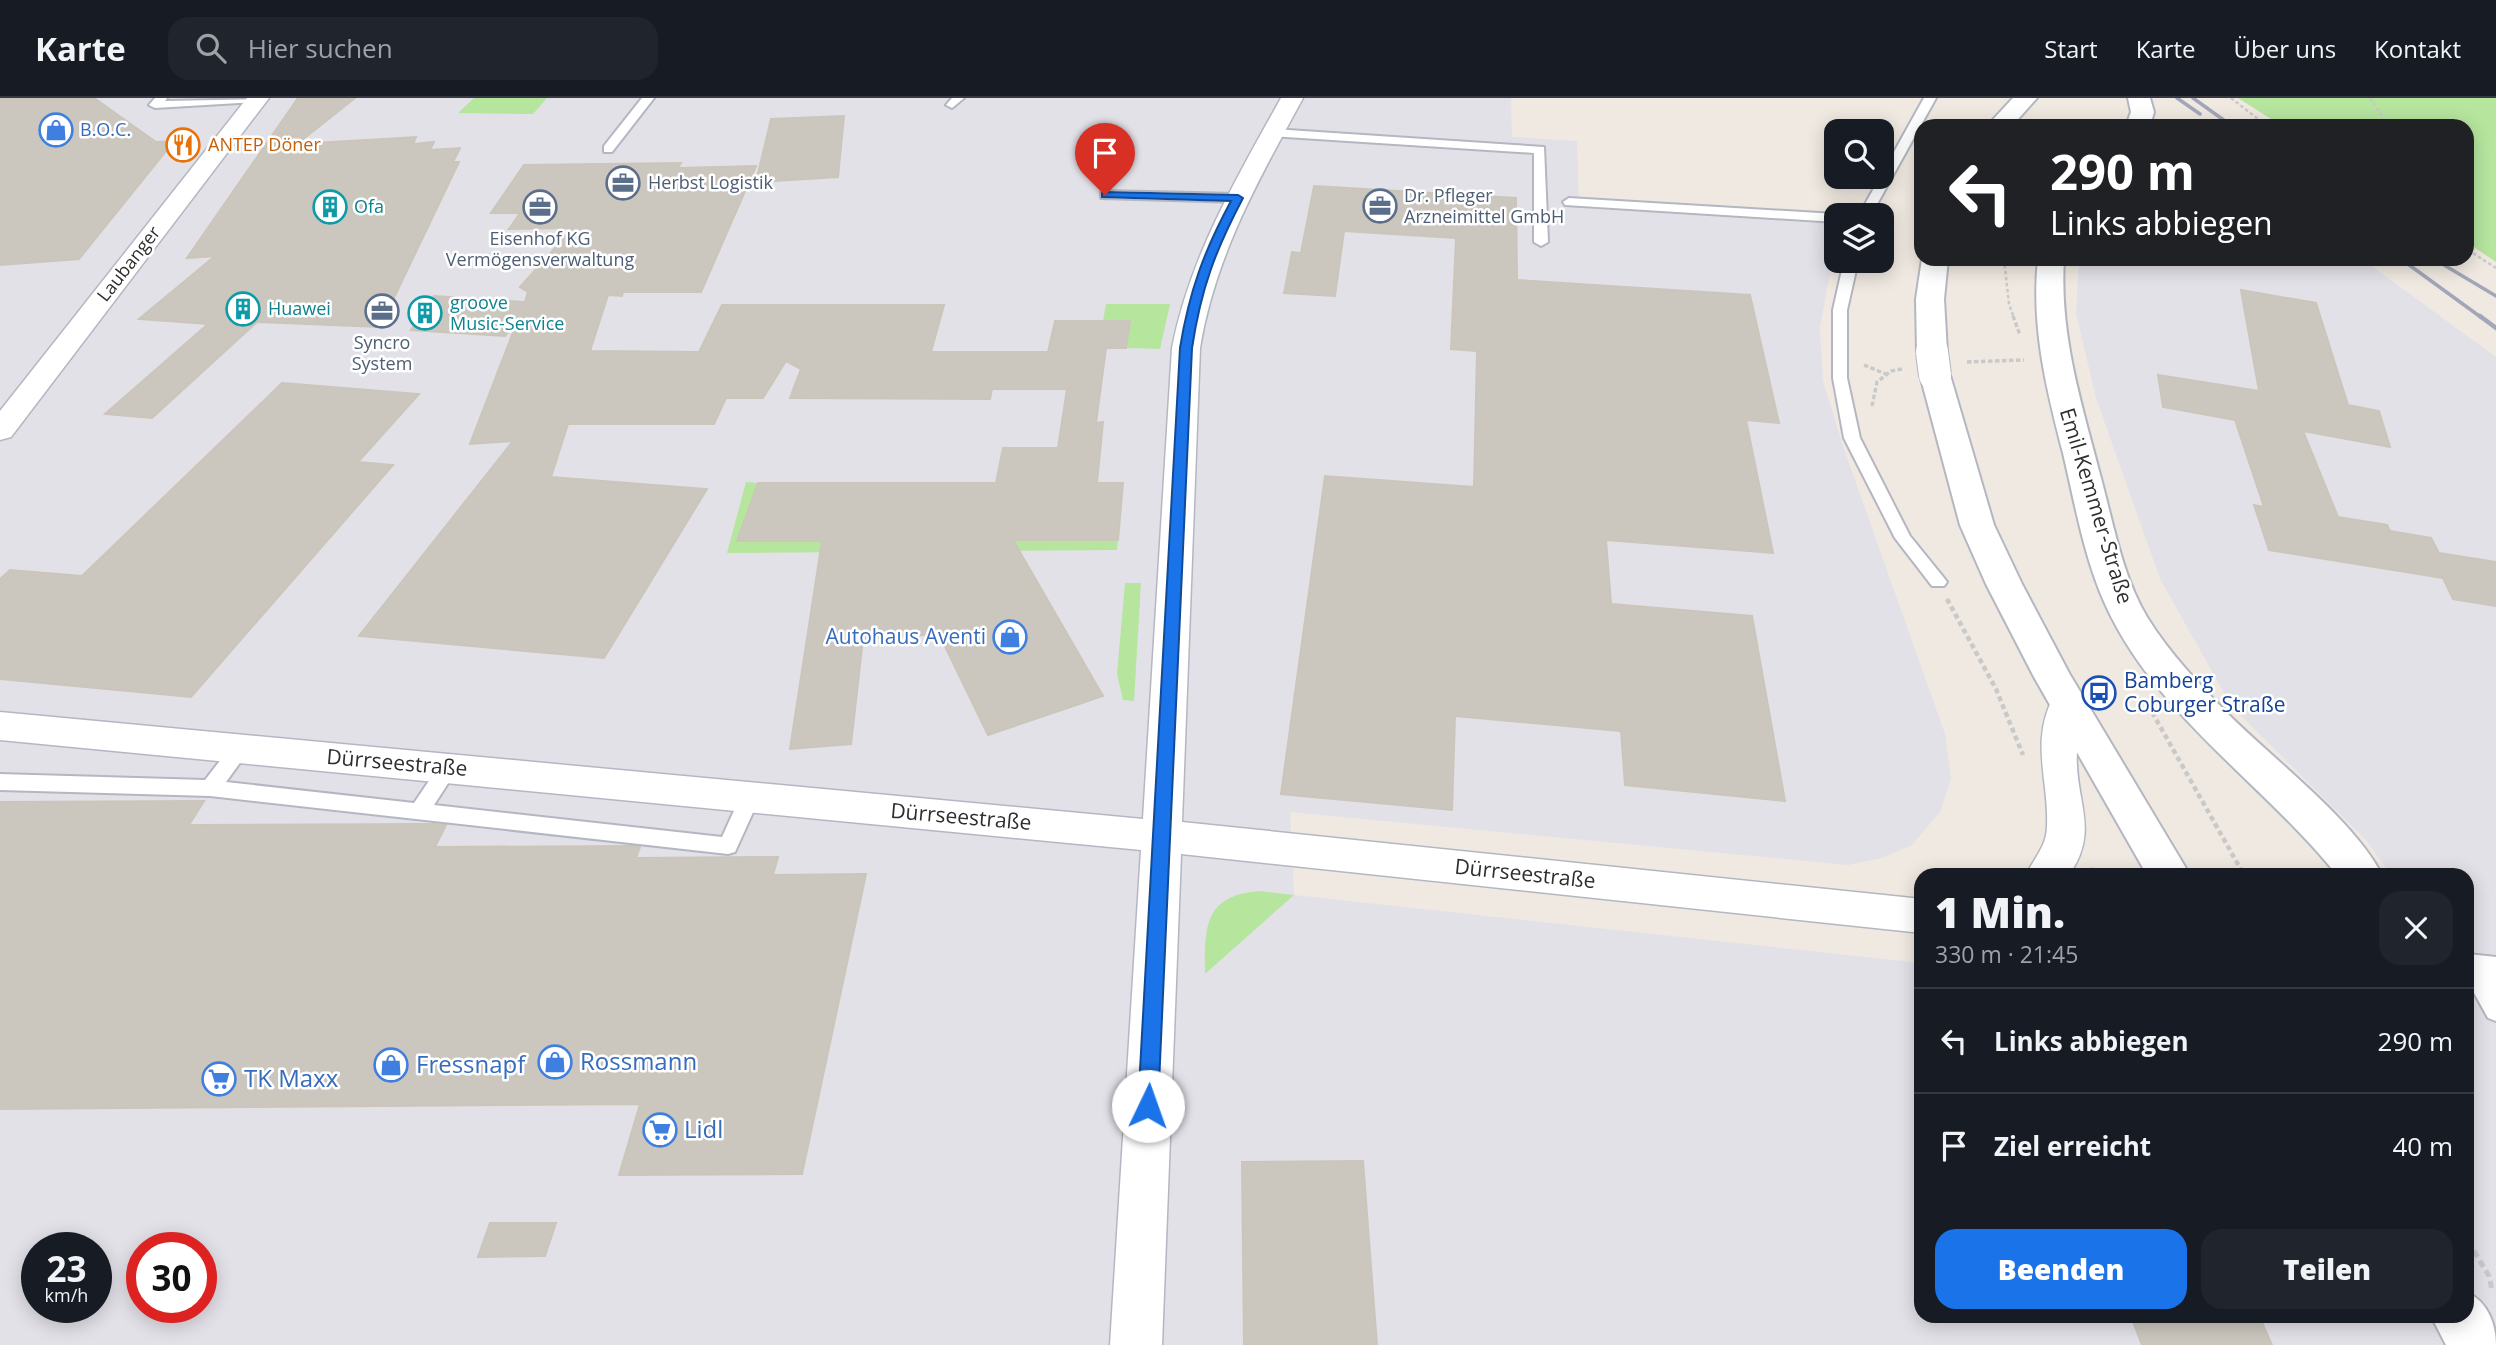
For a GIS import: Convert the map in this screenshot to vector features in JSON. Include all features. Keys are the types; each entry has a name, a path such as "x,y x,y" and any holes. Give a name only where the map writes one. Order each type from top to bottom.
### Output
{"street":[{"path":"1136,1345 1188,334 1194,301 1213,245 1292,98"},
{"path":"2006,119 2026,98"},
{"path":"2138,98 2143,105 2141,119"},
{"name":"Laubanger","path":"0,431 258,99"},
{"path":"1934,266 1930,299 1934,364 1977,525 2004,584 2068,703 2165,868"},
{"name":"Emil-Kemmer-Straße","path":"2051,266 2048,313 2053,358 2114,580 2131,622 2162,665 2199,707 2308,814 2356,868"},
{"path":"2051,868 2062,853 2067,827 2058,752 2068,703"},
{"name":"Dürrseestraße","path":"0,726 1161,836 1914,915"}],"lane":[{"path":"161,98 155,105 258,99"},
{"path":"608,149 648,98"},
{"path":"1918,119 1930,98"},
{"path":"1872,203 1914,127"},
{"path":"1273,133 1540,150 1541,242"},
{"path":"1105,195 1238,198"},
{"path":"1569,202 1824,217"},
{"path":"1848,273 1840,310 1840,378 1852,439 1903,538 1938,582"},
{"path":"210,788 240,749"},
{"path":"419,812 448,768"},
{"path":"0,782 210,788 728,846 750,797"}],"path":[{"path":"2231,98 2258,119"},
{"path":"2370,98 2384,119"},
{"path":"2474,254 2496,268"},
{"path":"2005,266 2009,304 2021,338"},
{"path":"2025,349 2029,360"},
{"path":"1872,409 1877,382 1886,374"},
{"path":"1938,582 1996,689 2024,757"},
{"path":"2474,1251 2489,1276 2476,1319"}],"shaded area":[{"path":"0,98 1511,98 1512,137 1577,141 1579,208 1824,223 1824,273 1831,273 1820,328 1823,381 1844,449 1945,734 1951,779 1940,812 1912,845 1882,858 1848,865 1290,812 1294,895 1914,962 1914,1323 2474,1323 2474,996 2477,996 2474,992 2474,868 2386,868 2366,840 2232,707 2160,579 2096,398 2076,313 2079,266 2372,266 2496,357 2496,1345 0,1345"}],"green space":[{"path":"474,98 547,98 533,114 458,113"},
{"path":"2238,98 2496,98 2496,262 2474,247 2474,119 2271,119"},
{"path":"1106,304 1170,304 1160,349 1126,348 1130,322 1103,321"},
{"path":"746,482 758,483 737,541 1118,540 1117,550 727,553"},
{"path":"1125,583 1141,583 1134,701 1123,700 1117,674"},
{"path":"1259,891 1294,895 1205,974 1207,929 1217,907 1241,894"}],"building":[{"path":"0,98 94,98 156,142 174,141 79,259 0,265"},
{"path":"298,98 355,98 297,144 416,137 413,144 434,142 430,150 460,148 453,162 459,162 380,327 257,322 152,418 105,414 208,324 139,319 215,256 187,258"},
{"path":"844,116 838,177 756,182 771,119"},
{"path":"681,163 678,168 756,166 701,292 623,292 622,296 608,295 590,351 699,352 722,305 944,305 931,352 1048,352 1055,321 1130,321 1126,348 1106,348 1096,423 1103,422 1097,483 1123,483 1118,540 1013,540 1103,696 988,735 939,634 863,639 851,744 790,749 822,541 737,541 758,483 996,483 1003,448 1058,448 1067,389 992,389 990,399 790,398 801,369 786,361 763,398 726,398 714,424 568,424 551,477 707,489 604,658 359,636 513,441 470,444 517,322 505,336 411,330 434,296 525,302 528,292 520,287 573,228 509,229 520,213 491,213 524,165"},
{"path":"1314,186 1516,198 1517,280 1750,295 1779,423 1746,420 1773,553 1606,540 1611,604 1752,616 1785,801 1625,785 1621,731 1455,716 1452,810 1281,794 1325,476 1474,487 1477,351 1451,349 1456,238 1344,231 1335,296 1284,293 1292,252 1301,253"},
{"path":"2241,290 2316,303 2348,405 2379,411 2390,447 2303,431 2338,517 2387,525 2390,531 2431,538 2439,553 2496,562 2496,606 2453,599 2443,578 2269,550 2254,505 2264,507 2235,420 2163,407 2158,375 2259,391"},
{"path":"282,383 419,394 358,462 393,465 191,697 0,679 0,579 10,570 82,576"},
{"path":"204,801 189,825 433,824 446,825 435,847 634,846 640,847 636,858 778,857 773,875 866,874 802,1174 619,1175 640,1104 0,1109 0,802"},
{"path":"1363,1161 1377,1345 1244,1345 1242,1162"},
{"path":"490,1223 556,1223 545,1256 478,1257"},
{"path":"2134,1323 2262,1323 2272,1345 2142,1345"}],"railway":[{"path":"2177,98 2200,114"},
{"path":"2193,98 2222,119"},
{"path":"2411,266 2482,318"},
{"path":"2446,266 2496,296"},
{"path":"2480,316 2496,328"}],"place":[{"name":"B.O.C.","path":"56,130"},
{"name":"ANTEP Döner","path":"183,145"},
{"name":"Herbst Logistik","path":"623,183"},
{"name":"Dr. Pfleger Arzneimittel GmbH","path":"1380,206"},
{"name":"Ofa","path":"330,207"},
{"name":"Eisenhof KG Vermögensverwaltung","path":"540,207"},
{"name":"Huawei","path":"243,309"},
{"name":"Syncro System","path":"382,311"},
{"name":"groove Music-Service","path":"425,313"},
{"name":"Autohaus Aventi","path":"1010,637"},
{"name":"Bamberg Coburger Straße","path":"2099,693"},
{"name":"Rossmann","path":"555,1062"},
{"name":"Fressnapf","path":"391,1065"},
{"name":"TK Maxx","path":"219,1079"},
{"name":"Lidl","path":"660,1130"}],"route":[{"path":"1105,195 1238,198 1213,245 1194,301 1186,348 1148,1106"}]}
